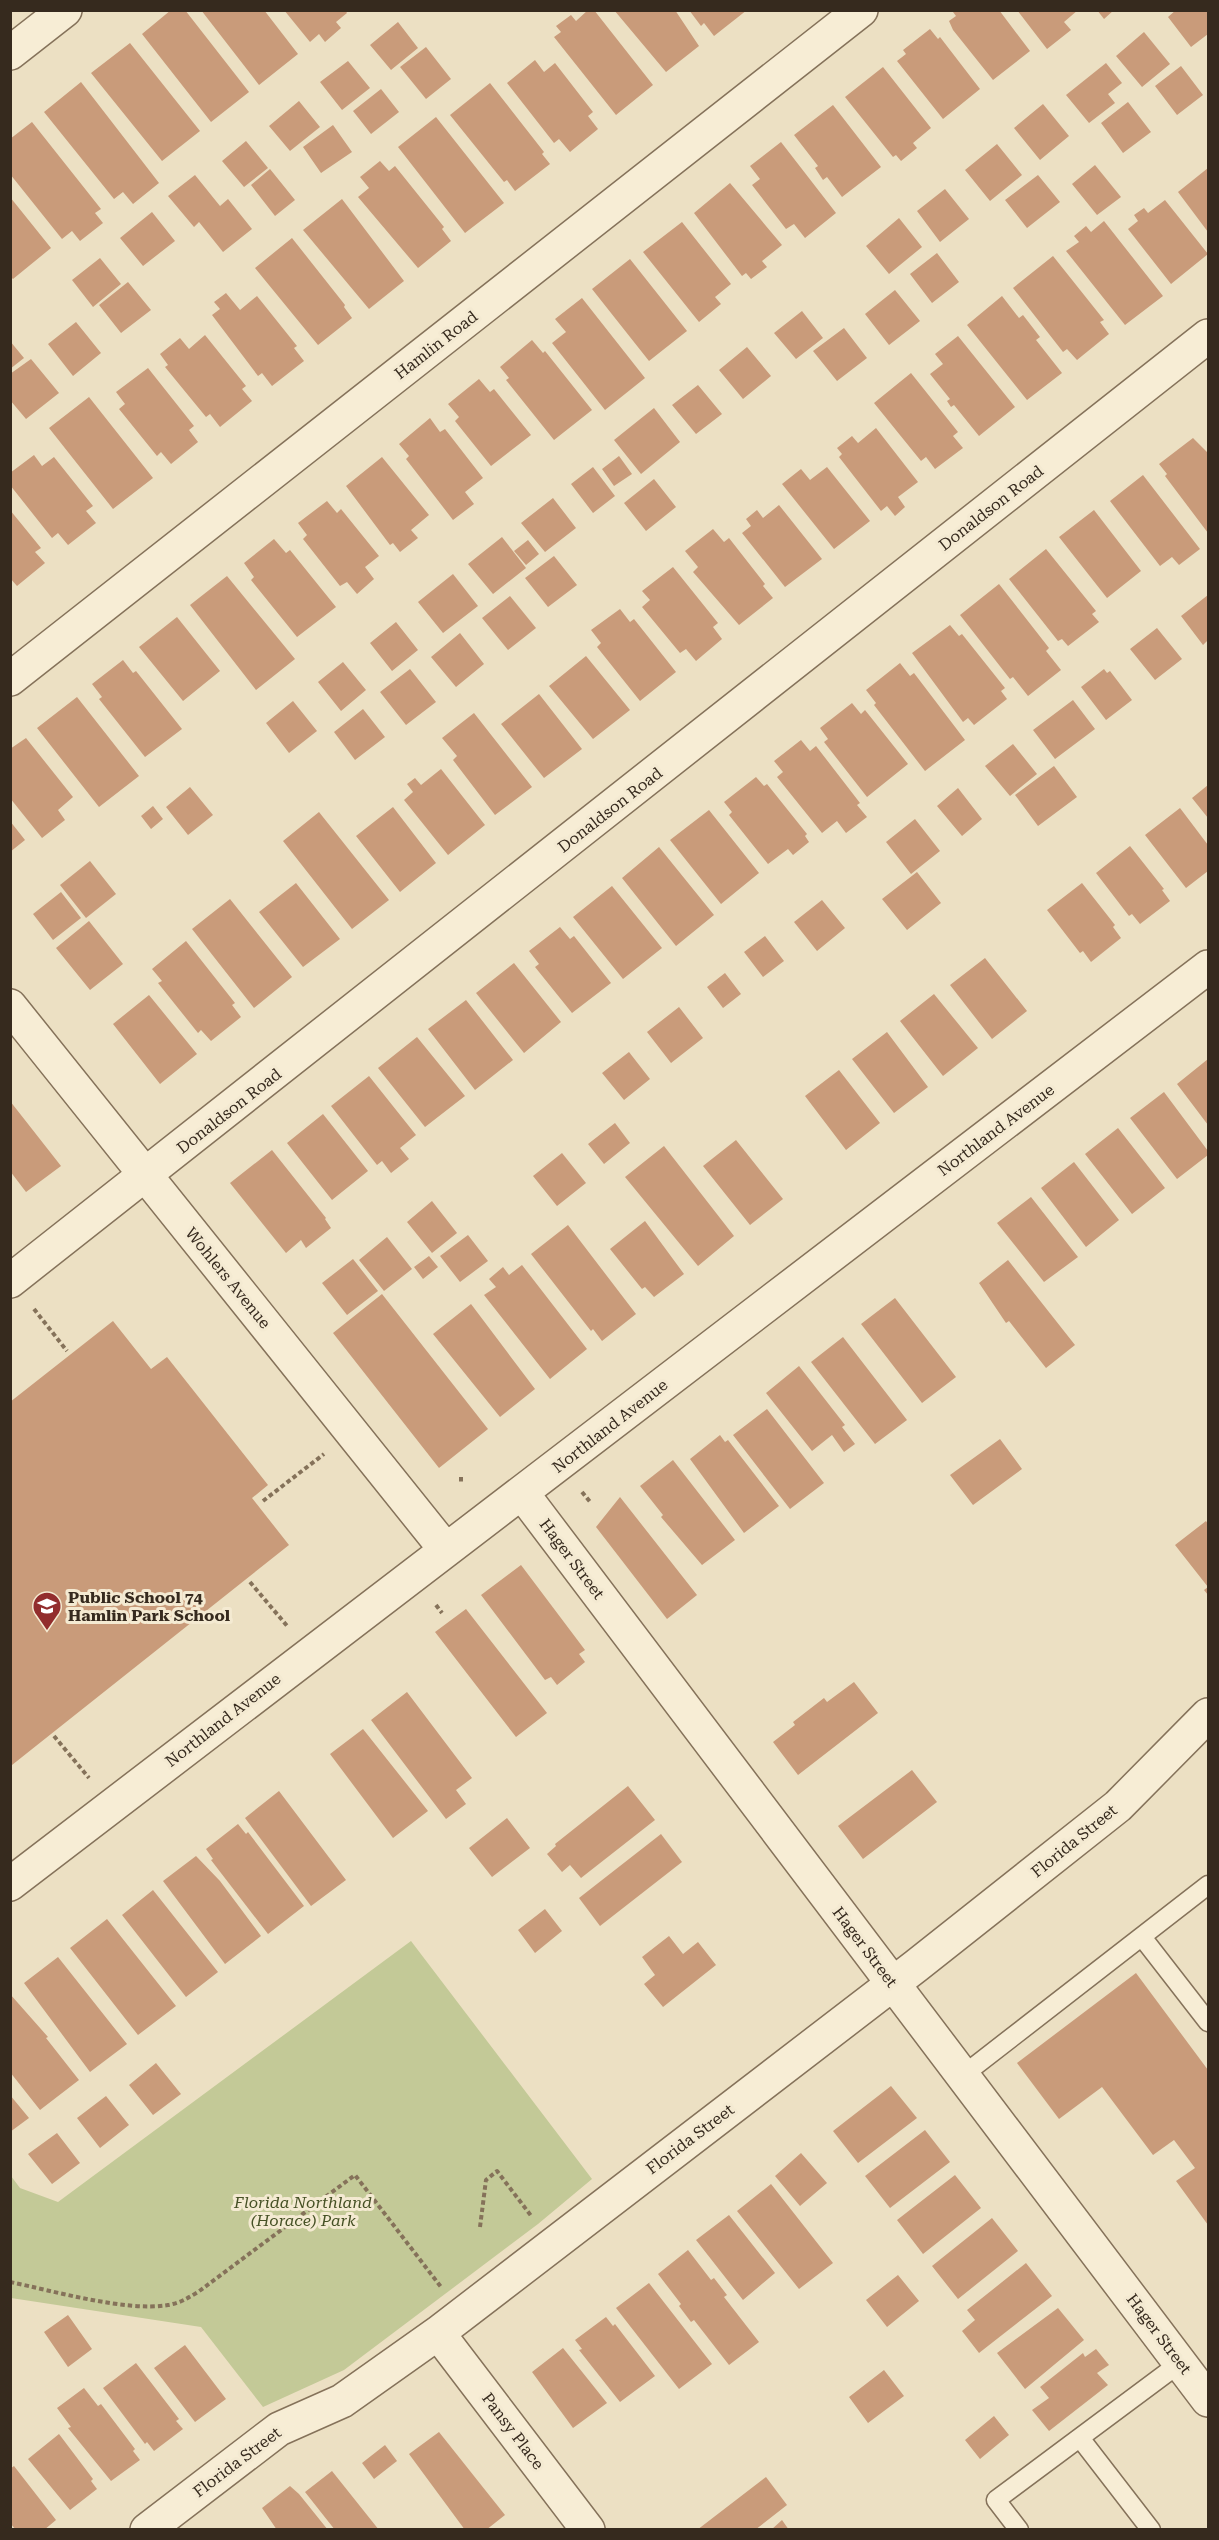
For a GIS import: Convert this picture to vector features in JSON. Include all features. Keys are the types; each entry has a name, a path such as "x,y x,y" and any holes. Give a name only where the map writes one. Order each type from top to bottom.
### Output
{"street":[{"path":"10,53 65,10"},
{"name":"Hamlin Road","path":"10,679 861,10"},
{"name":"Donaldson Road","path":"10,1281 147,1176 1209,336"},
{"name":"Northland Avenue","path":"11,1881 1209,967"},
{"name":"Wohlers Avenue","path":"10,1006 446,1550"},
{"name":"Hager Street","path":"522,1493 1209,2400"},
{"name":"Florida Street","path":"147,2529 279,2429 342,2402 438,2333 892,1984 1118,1806 1209,1715"},
{"name":"Pansy Place","path":"438,2333 588,2529"}],"lane":[{"path":"962,2076 1208,1886"},
{"path":"1142,1937 1209,2022"},
{"path":"1019,2529 996,2500 1180,2363"},
{"path":"1080,2438 1151,2529"}],"path":[{"path":"31,1306 67,1351"},
{"path":"263,1501 332,1448"},
{"path":"461,1477 461,1483"},
{"path":"250,1582 279,1617"},
{"path":"54,1736 83,1770"},
{"path":"480,2227 486,2180 497,2171 538,2224"},
{"path":"10,2283 129,2305 166,2305 182,2302 355,2175 449,2297"}],"green space":[{"name":"Florida Northland (Horace) Park","path":"411,1941 592,2179 538,2224 344,2370 263,2407 201,2327 11,2298 11,2176 20,2188 58,2202"}],"building":[{"path":"171,10 185,10 249,92 211,122 142,34"},
{"path":"201,10 264,10 298,54 259,85"},
{"path":"284,10 345,10 347,13 336,22 341,28 325,42 319,34 310,42"},
{"path":"588,10 594,10 653,85 616,115 554,37 561,32 556,26 571,15 576,21"},
{"path":"614,10 675,10 699,46 666,72"},
{"path":"689,10 747,10 714,36 704,23 701,26"},
{"path":"955,10 999,10 1030,51 993,80 953,30 949,21 956,16 953,12"},
{"path":"1017,10 1078,10 1064,22 1071,30 1047,49"},
{"path":"1097,10 1114,10 1104,19"},
{"path":"1176,10 1208,10 1208,34 1191,47 1168,17"},
{"path":"398,22 418,48 391,70 370,45"},
{"path":"930,29 938,39 940,37 980,89 943,119 897,61 906,54 903,50"},
{"path":"1144,32 1170,64 1142,87 1116,56"},
{"path":"130,43 200,131 162,161 91,73"},
{"path":"426,47 451,79 426,99 400,67"},
{"path":"535,60 544,72 555,63 593,112 588,116 598,129 570,152 559,139 554,143 507,83"},
{"path":"348,61 370,88 342,110 320,82"},
{"path":"1106,63 1122,83 1108,94 1115,103 1089,123 1066,95"},
{"path":"1181,66 1203,95 1177,115 1155,86"},
{"path":"883,67 931,128 913,143 917,148 901,161 896,155 893,157 845,97"},
{"path":"81,82 159,183 133,204 123,192 114,199 44,112"},
{"path":"490,83 544,152 542,154 550,164 515,191 507,180 504,182 450,115"},
{"path":"381,89 399,112 371,134 353,111"},
{"path":"299,101 320,127 290,151 269,126"},
{"path":"1128,102 1151,132 1123,153 1101,123"},
{"path":"1043,104 1069,136 1040,160 1014,128"},
{"path":"833,105 881,167 842,197 827,177 823,180 815,168 818,166 794,135"},
{"path":"436,117 504,203 465,233 398,147"},
{"path":"32,122 101,209 95,213 103,223 80,241 72,231 62,239 10,174 10,139"},
{"path":"333,125 352,152 321,173 303,147"},
{"path":"246,141 268,168 244,187 222,161"},
{"path":"781,142 836,213 805,238 794,224 786,229 752,185 760,179 750,166"},
{"path":"997,144 1022,175 990,201 965,170"},
{"path":"380,161 389,171 395,166 444,227 442,229 451,241 418,268 358,197 369,188 360,177"},
{"path":"1095,165 1121,197 1097,215 1072,184"},
{"path":"1208,168 1208,232 1178,192"},
{"path":"270,169 295,200 275,216 251,185"},
{"path":"195,175 220,206 228,199 252,229 223,252 199,222 194,227 168,196"},
{"path":"1038,175 1060,202 1027,228 1005,200"},
{"path":"730,183 782,245 762,261 767,267 751,279 746,273 742,276 694,213"},
{"path":"945,189 969,219 940,242 917,211"},
{"path":"10,197 51,248 13,279 10,276"},
{"path":"342,199 404,281 369,309 303,230"},
{"path":"1165,200 1208,254 1171,284 1128,229 1138,221 1134,215 1144,208 1148,213"},
{"path":"152,212 175,241 143,266 120,238"},
{"path":"899,218 922,247 889,274 866,246"},
{"path":"1104,221 1163,296 1125,325 1066,251 1079,242 1074,236 1086,226 1091,232"},
{"path":"682,222 731,284 715,297 721,304 699,322 643,252"},
{"path":"292,238 345,305 344,307 352,318 318,345 255,268"},
{"path":"937,253 959,282 932,303 910,274"},
{"path":"1053,256 1104,320 1100,322 1109,334 1077,360 1067,349 1063,352 1013,288"},
{"path":"100,258 121,284 93,307 72,280"},
{"path":"630,259 687,331 649,361 592,289"},
{"path":"128,282 151,310 121,333 99,305"},
{"path":"895,290 920,321 889,345 865,314"},
{"path":"226,293 240,310 257,296 297,346 294,348 304,361 272,386 262,373 258,376 212,315 220,309 214,302"},
{"path":"1002,296 1019,318 1023,315 1040,337 1036,340 1062,373 1027,400 967,325"},
{"path":"582,298 645,378 605,410 552,343 566,332 555,319"},
{"path":"802,311 823,338 796,359 774,333"},
{"path":"76,322 101,353 73,376 48,344"},
{"path":"844,328 867,358 837,381 813,351"},
{"path":"205,335 246,386 242,389 252,401 220,427 210,414 206,417 165,367 168,365 160,354 180,338 189,349"},
{"path":"958,336 1015,407 979,436 954,405 951,407 947,401 950,399 930,374 943,364 935,354"},
{"path":"532,340 543,353 545,351 592,410 554,440 506,380 509,378 500,367"},
{"path":"10,341 24,358 10,369"},
{"path":"747,347 771,376 743,399 719,370"},
{"path":"31,359 59,393 26,419 10,400 10,374"},
{"path":"148,368 194,426 189,430 198,442 171,464 161,452 157,456 119,409 125,404 116,392"},
{"path":"911,373 958,432 953,436 963,448 935,469 926,457 921,461 874,403"},
{"path":"479,379 490,392 494,389 531,435 491,466 455,421 459,417 448,404"},
{"path":"698,385 722,414 696,434 672,405"},
{"path":"89,397 153,478 113,509 49,428"},
{"path":"654,408 680,442 641,474 614,440"},
{"path":"430,418 440,432 445,429 483,478 465,492 474,504 453,520 406,459 409,456 399,444"},
{"path":"876,428 918,482 898,497 905,507 895,516 887,506 881,511 839,457 842,454 837,448 852,436 858,443"},
{"path":"1193,438 1208,453 1208,533 1165,476 1167,474 1159,464"},
{"path":"34,455 42,466 54,457 93,506 86,511 96,523 68,545 58,533 52,538 10,485 10,473"},
{"path":"619,456 632,474 614,486 602,469"},
{"path":"382,457 429,515 411,530 418,538 400,552 393,543 390,545 346,486"},
{"path":"593,467 615,496 593,513 571,484"},
{"path":"827,467 870,521 834,549 782,484 801,469 810,480"},
{"path":"1143,475 1200,549 1179,565 1172,557 1160,566 1110,501"},
{"path":"654,479 676,507 646,531 624,503"},
{"path":"553,498 576,528 545,552 521,523"},
{"path":"327,501 337,513 341,509 379,556 365,567 374,579 357,594 347,582 340,586 303,539 307,535 298,523"},
{"path":"779,505 822,559 785,587 742,533 751,526 746,519 757,510 763,518"},
{"path":"10,510 41,548 35,552 45,563 17,586 10,578"},
{"path":"1094,510 1141,571 1107,598 1059,537"},
{"path":"713,529 724,542 729,538 765,584 763,586 773,598 739,625 693,572 698,567 685,551"},
{"path":"502,537 526,568 493,594 468,564"},
{"path":"274,539 286,553 290,550 336,607 297,637 251,580 254,577 244,563"},
{"path":"528,540 539,554 526,565 514,551"},
{"path":"1046,549 1096,611 1092,614 1099,622 1068,646 1062,639 1058,641 1009,579"},
{"path":"554,556 577,585 548,607 525,578"},
{"path":"673,567 718,623 713,627 722,639 696,661 686,649 680,653 642,607 650,600 642,591"},
{"path":"453,574 478,606 443,633 418,602"},
{"path":"227,576 295,659 256,690 190,605"},
{"path":"999,584 1049,648 1046,651 1061,670 1028,696 1013,677 1010,679 960,615"},
{"path":"1208,595 1208,640 1203,645 1181,616"},
{"path":"510,596 536,628 508,650 482,618"},
{"path":"620,609 630,622 634,619 676,672 640,701 597,647 601,643 591,630"},
{"path":"177,617 220,671 183,701 139,647"},
{"path":"396,622 418,650 392,671 370,643"},
{"path":"950,625 959,636 962,634 1005,688 1001,691 1007,699 974,725 968,718 963,722 912,653"},
{"path":"1157,628 1182,659 1155,680 1130,649"},
{"path":"460,633 484,664 456,687 431,657"},
{"path":"586,656 630,710 593,739 549,686"},
{"path":"123,660 133,673 136,671 182,729 145,757 99,699 102,697 92,684"},
{"path":"343,662 366,690 341,711 318,682"},
{"path":"900,663 910,676 914,673 965,740 925,771 874,705 876,703 866,690"},
{"path":"410,669 436,702 406,725 380,692"},
{"path":"1104,669 1107,673 1110,671 1132,700 1106,720 1081,687"},
{"path":"539,694 582,749 544,778 501,724"},
{"path":"77,697 139,776 99,807 37,728"},
{"path":"1073,700 1095,729 1055,759 1033,730"},
{"path":"293,701 317,731 289,753 266,723"},
{"path":"852,703 861,714 865,710 908,764 867,797 824,742 828,739 820,728"},
{"path":"363,709 385,737 355,760 334,732"},
{"path":"474,713 532,787 495,815 453,760 457,756 442,738"},
{"path":"26,738 73,797 58,810 65,820 42,838 10,798 10,749"},
{"path":"801,740 810,751 816,746 860,803 857,805 867,817 846,833 837,821 822,833 777,777 783,772 774,761"},
{"path":"1013,744 1037,774 1010,796 985,766"},
{"path":"1054,766 1077,797 1038,826 1015,795"},
{"path":"441,769 485,825 448,855 404,800 413,792 407,784 415,778 421,785"},
{"path":"756,777 764,786 767,784 807,834 805,836 809,842 793,855 788,849 768,864 729,815 732,812 724,802"},
{"path":"1208,785 1208,818 1192,798"},
{"path":"190,787 213,815 188,835 166,807"},
{"path":"958,788 982,819 962,836 937,806"},
{"path":"153,806 163,819 151,829 141,816"},
{"path":"393,807 436,863 400,892 356,836"},
{"path":"1180,808 1208,845 1208,871 1186,888 1145,835"},
{"path":"709,810 759,873 721,904 670,840"},
{"path":"319,812 389,900 352,929 283,841"},
{"path":"915,819 940,851 911,874 886,842"},
{"path":"10,821 25,840 10,852"},
{"path":"1130,846 1164,889 1162,890 1170,901 1140,924 1132,914 1129,916 1096,873"},
{"path":"659,847 714,915 676,946 622,878"},
{"path":"90,861 116,894 86,918 60,885"},
{"path":"917,872 941,903 907,930 882,899"},
{"path":"296,883 340,939 303,967 259,912"},
{"path":"1082,883 1115,925 1113,927 1121,938 1091,962 1083,951 1080,953 1047,910"},
{"path":"612,886 662,948 623,979 573,917"},
{"path":"61,892 81,918 53,940 33,914"},
{"path":"230,899 292,977 254,1008 192,929"},
{"path":"822,900 845,928 817,951 794,922"},
{"path":"89,921 123,964 90,990 56,948"},
{"path":"560,927 570,939 574,936 611,983 572,1013 535,967 539,964 529,951"},
{"path":"765,936 784,961 763,977 744,952"},
{"path":"186,941 235,1003 232,1005 241,1017 211,1041 201,1030 198,1033 158,983 162,981 152,969"},
{"path":"985,958 1027,1011 992,1039 950,985"},
{"path":"514,963 561,1022 524,1053 476,993"},
{"path":"725,973 741,994 723,1008 707,987"},
{"path":"934,994 978,1048 943,1076 900,1021"},
{"path":"149,995 197,1054 160,1084 113,1024"},
{"path":"466,1000 513,1060 475,1090 428,1029"},
{"path":"679,1007 703,1038 671,1063 647,1032"},
{"path":"887,1032 928,1087 894,1113 852,1059"},
{"path":"417,1037 465,1096 425,1127 378,1068"},
{"path":"629,1052 650,1079 624,1100 602,1073"},
{"path":"1208,1059 1208,1125 1177,1084"},
{"path":"839,1070 880,1123 846,1150 805,1096"},
{"path":"369,1076 416,1135 400,1148 409,1159 391,1173 382,1161 377,1165 331,1106"},
{"path":"1164,1092 1208,1151 1208,1155 1177,1179 1130,1118"},
{"path":"10,1101 61,1166 26,1192 10,1171"},
{"path":"323,1114 368,1171 332,1200 287,1143"},
{"path":"615,1123 630,1143 604,1164 588,1144"},
{"path":"1118,1128 1165,1188 1132,1214 1085,1154"},
{"path":"736,1140 783,1199 750,1225 703,1166"},
{"path":"664,1146 734,1236 698,1266 625,1177"},
{"path":"272,1150 326,1218 331,1228 306,1248 301,1240 286,1253 230,1183"},
{"path":"562,1153 586,1183 557,1206 533,1176"},
{"path":"1074,1162 1119,1220 1086,1247 1041,1188"},
{"path":"1031,1197 1078,1257 1044,1282 997,1223"},
{"path":"432,1201 457,1233 432,1253 407,1222"},
{"path":"645,1221 684,1274 654,1297 645,1287 642,1289 610,1249"},
{"path":"568,1225 636,1314 602,1341 593,1329 591,1331 531,1254"},
{"path":"468,1235 488,1261 460,1282 440,1256"},
{"path":"387,1237 412,1269 384,1291 359,1260"},
{"path":"429,1256 438,1267 423,1279 414,1267"},
{"path":"353,1259 378,1291 347,1315 322,1283"},
{"path":"1008,1260 1075,1345 1046,1368 1009,1321 1006,1323 979,1283"},
{"path":"522,1265 587,1349 550,1379 484,1295 496,1287 489,1279 503,1267 509,1275"},
{"path":"382,1294 488,1429 439,1468 333,1333"},
{"path":"895,1298 956,1377 922,1403 861,1324"},
{"path":"471,1304 535,1389 500,1417 433,1334"},
{"path":"113,1321 151,1369 167,1357 268,1485 252,1498 289,1545 12,1765 10,1402"},
{"path":"843,1337 907,1420 875,1444 811,1362"},
{"path":"799,1366 845,1425 842,1427 855,1444 844,1452 832,1435 812,1451 766,1393"},
{"path":"767,1409 824,1483 790,1509 733,1435"},
{"path":"720,1435 725,1442 728,1440 779,1506 744,1533 690,1459"},
{"path":"1000,1439 1022,1469 973,1505 950,1475"},
{"path":"673,1460 735,1540 702,1565 661,1517 663,1515 640,1486"},
{"path":"620,1497 697,1595 667,1619 596,1527"},
{"path":"1206,1521 1208,1524 1208,1587 1175,1545"},
{"path":"521,1565 585,1650 579,1654 585,1662 557,1685 551,1677 545,1680 481,1595"},
{"path":"466,1609 547,1713 516,1737 435,1632"},
{"path":"854,1682 878,1713 798,1775 773,1742 795,1725 793,1722 824,1698 827,1702"},
{"path":"407,1692 472,1778 456,1790 466,1804 446,1819 371,1720"},
{"path":"363,1729 428,1811 393,1838 330,1754"},
{"path":"912,1770 937,1802 863,1859 838,1826"},
{"path":"628,1786 655,1820 581,1878 570,1865 562,1872 547,1854 556,1846 555,1844"},
{"path":"279,1791 346,1880 311,1906 245,1818"},
{"path":"507,1818 530,1848 492,1877 469,1848"},
{"path":"238,1824 246,1834 248,1832 304,1906 268,1934 211,1860 213,1859 206,1849"},
{"path":"661,1834 682,1862 600,1926 579,1898"},
{"path":"196,1856 220,1881 261,1936 225,1964 163,1881"},
{"path":"153,1890 218,1972 186,1997 122,1915"},
{"path":"545,1909 562,1931 535,1953 518,1930"},
{"path":"107,1919 176,2006 138,2035 70,1948"},
{"path":"669,1936 683,1954 698,1942 716,1965 663,2007 644,1984 655,1975 642,1957"},
{"path":"58,1957 127,2044 90,2072 24,1983"},
{"path":"1136,1973 1208,2070 1208,2225 1176,2181 1195,2168 1174,2140 1153,2155 1102,2087 1059,2119 1017,2063"},
{"path":"10,1994 48,2037 46,2038 79,2080 40,2110 10,2072"},
{"path":"156,2063 181,2094 153,2115 129,2085"},
{"path":"891,2086 917,2118 858,2163 833,2131"},
{"path":"10,2095 29,2118 10,2132"},
{"path":"106,2096 129,2125 100,2148 77,2118"},
{"path":"925,2130 950,2162 890,2208 865,2176"},
{"path":"57,2133 80,2163 52,2184 28,2154"},
{"path":"801,2153 827,2183 800,2206 775,2176"},
{"path":"955,2175 981,2208 923,2254 897,2220"},
{"path":"771,2184 833,2263 799,2289 737,2211"},
{"path":"729,2215 775,2273 743,2300 696,2240"},
{"path":"992,2218 1018,2251 958,2299 932,2266"},
{"path":"688,2250 711,2280 714,2278 727,2295 724,2297 759,2342 729,2365 694,2320 691,2322 679,2306 681,2304 658,2274"},
{"path":"1026,2263 1052,2296 979,2353 962,2331 975,2320 967,2310"},
{"path":"898,2275 919,2301 887,2327 866,2300"},
{"path":"649,2283 712,2364 679,2389 616,2308"},
{"path":"1058,2308 1084,2340 1025,2389 997,2353"},
{"path":"68,2315 92,2349 68,2367 44,2332"},
{"path":"606,2317 613,2326 615,2324 655,2376 620,2402 579,2350 582,2349 575,2340"},
{"path":"185,2345 226,2399 195,2422 154,2368"},
{"path":"563,2348 607,2403 573,2428 532,2372"},
{"path":"1096,2349 1109,2365 1097,2373 1108,2385 1049,2431 1032,2410 1049,2398 1040,2387 1083,2353 1085,2357"},
{"path":"136,2363 179,2419 176,2421 183,2429 154,2451 147,2442 145,2444 103,2388"},
{"path":"884,2370 904,2396 868,2423 849,2397"},
{"path":"84,2388 98,2406 101,2404 135,2449 133,2451 140,2460 111,2481 68,2428 71,2427 57,2408"},
{"path":"994,2416 1009,2435 980,2459 965,2440"},
{"path":"439,2432 505,2515 486,2530 465,2530 409,2454"},
{"path":"59,2434 93,2479 91,2481 97,2489 70,2510 28,2459"},
{"path":"385,2445 397,2461 374,2479 362,2463"},
{"path":"14,2466 56,2520 44,2530 16,2530 10,2523 10,2469"},
{"path":"332,2471 379,2530 335,2530 305,2492"},
{"path":"766,2477 787,2505 755,2530 697,2530"},
{"path":"290,2486 328,2530 277,2530 262,2508"},
{"path":"782,2520 789,2530 771,2530"}],"place":[{"name":"Public School 74 Hamlin Park School","path":"47,1632"}]}
